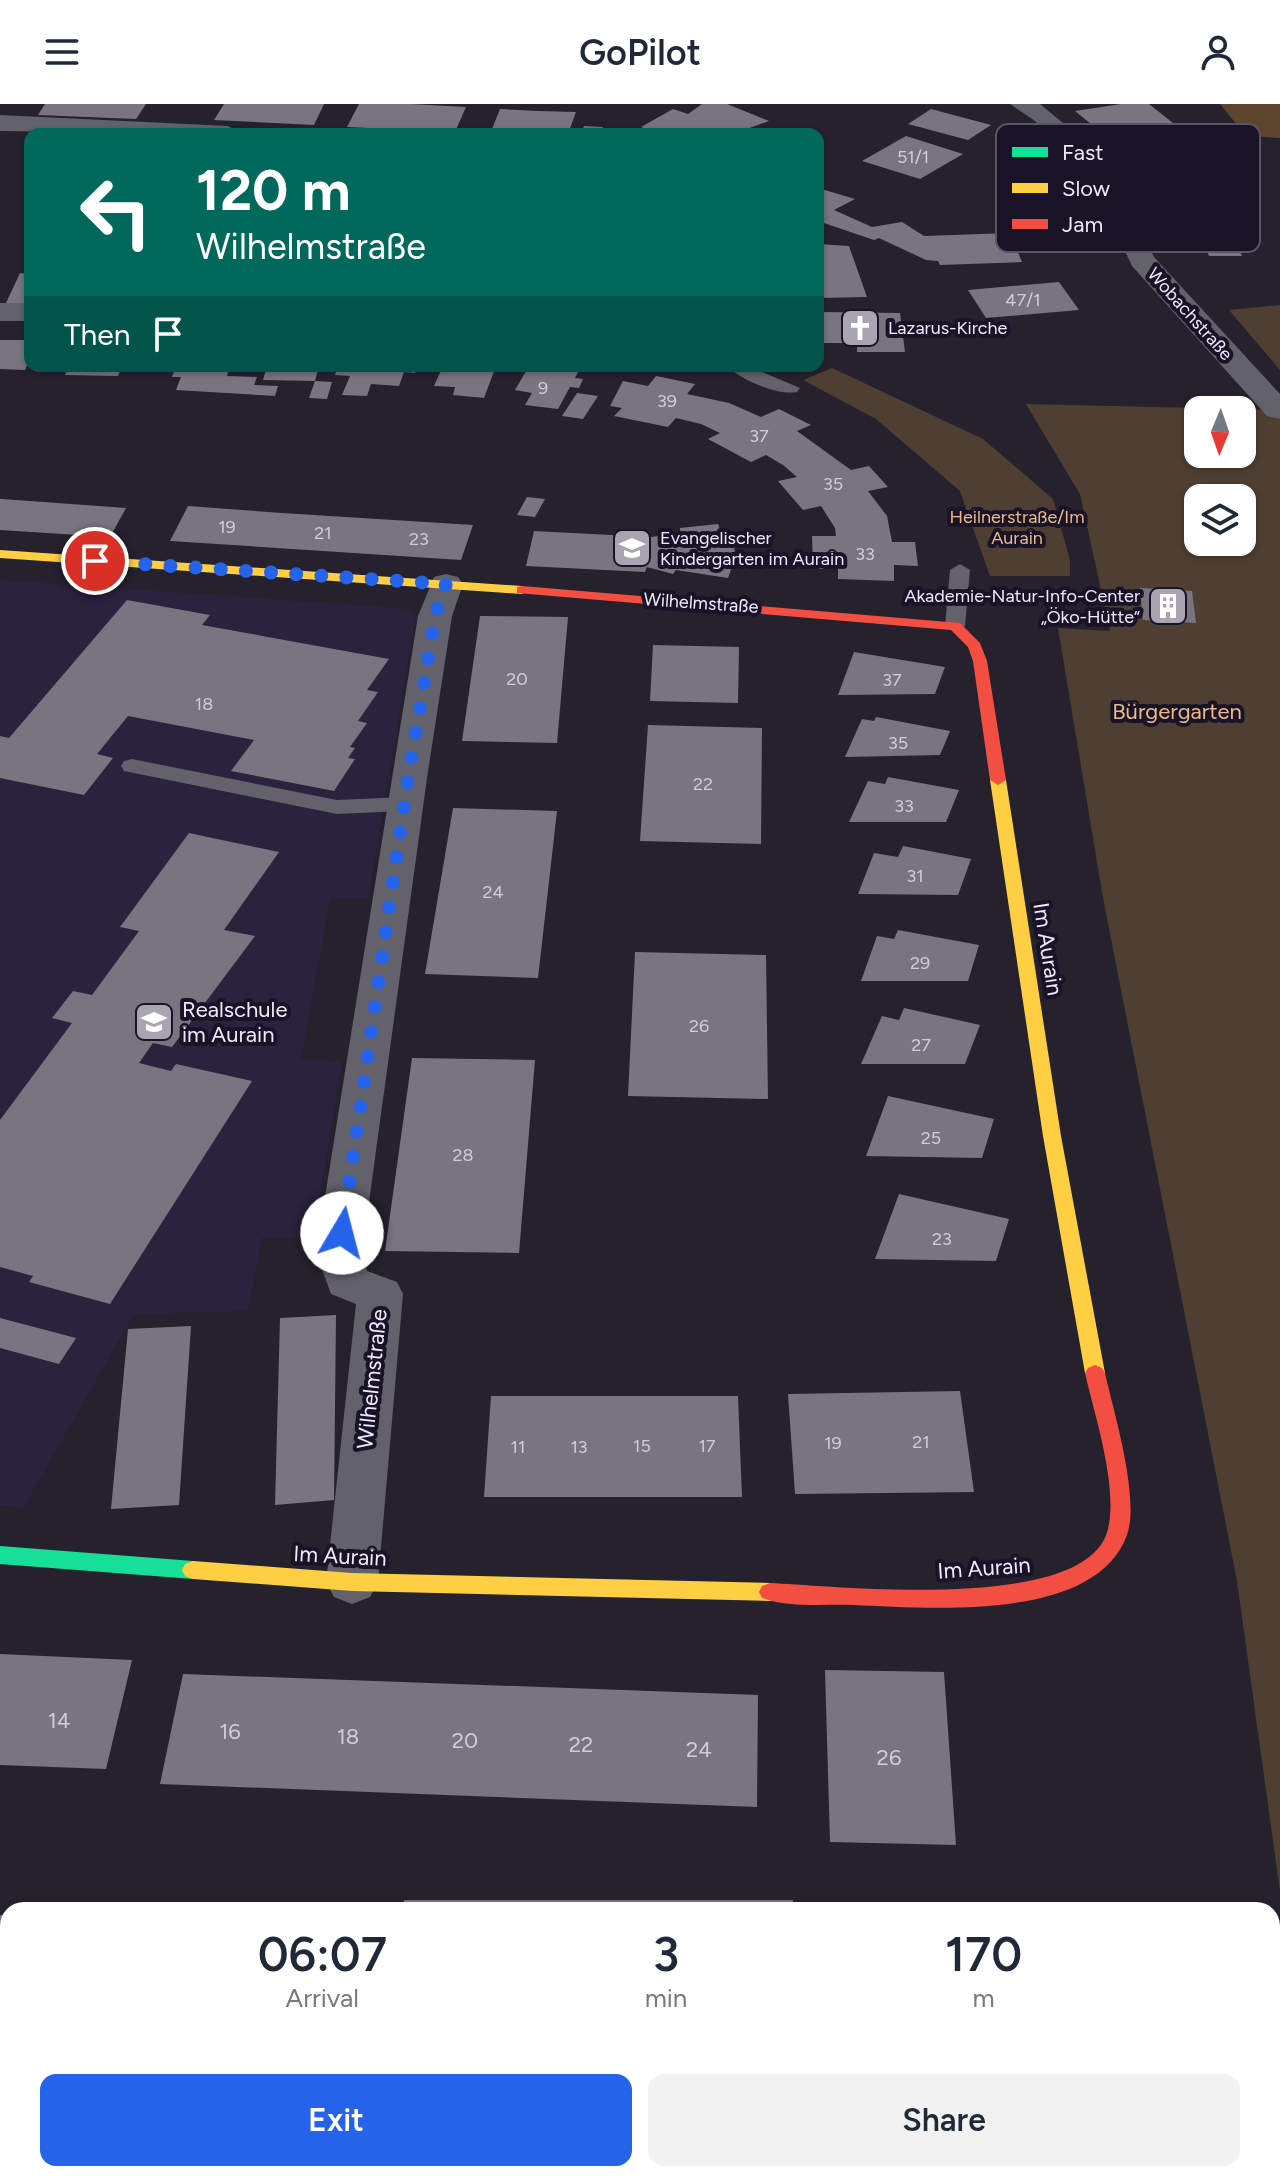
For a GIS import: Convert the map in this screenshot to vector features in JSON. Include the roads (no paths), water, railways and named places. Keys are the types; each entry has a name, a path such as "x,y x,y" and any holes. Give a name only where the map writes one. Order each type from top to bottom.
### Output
{"street":[{"name":"Wobachstraße","path":"1022,104 1053,124"},
{"path":"0,123 104,128"},
{"name":"Wobachstraße","path":"1138,252 1142,260 1278,410"},
{"path":"0,312 24,312"},
{"name":"Wilhelmstraße","path":"0,554 446,584 868,616 955,626"},
{"name":"Wilhelmstraße","path":"352,1582 380,1294 347,1282 339,1253 404,804 435,616 446,584"},
{"name":"Im Aurain","path":"0,1555 352,1582 948,1596 1016,1593 1067,1583 1102,1562 1118,1530 1116,1487 1052,1136 980,661 975,646 955,626"}],"lane":[{"path":"746,372 791,388"},
{"path":"955,626 960,570"},
{"path":"132,766 337,807 404,804"}],"place":[{"name":"Lazarus-Kirche","path":"860,328"},
{"name":"Evangelischer Kindergarten im Aurain","path":"632,548"},
{"name":"Akademie-Natur-Info-Center „Öko-Hütte“","path":"1168,606"},
{"name":"Realschule im Aurain","path":"154,1022"}],"park label":[{"name":"Heilnerstraße/Im Aurain","path":"1017,527"},
{"name":"Bürgergarten","path":"1177,711"}]}
